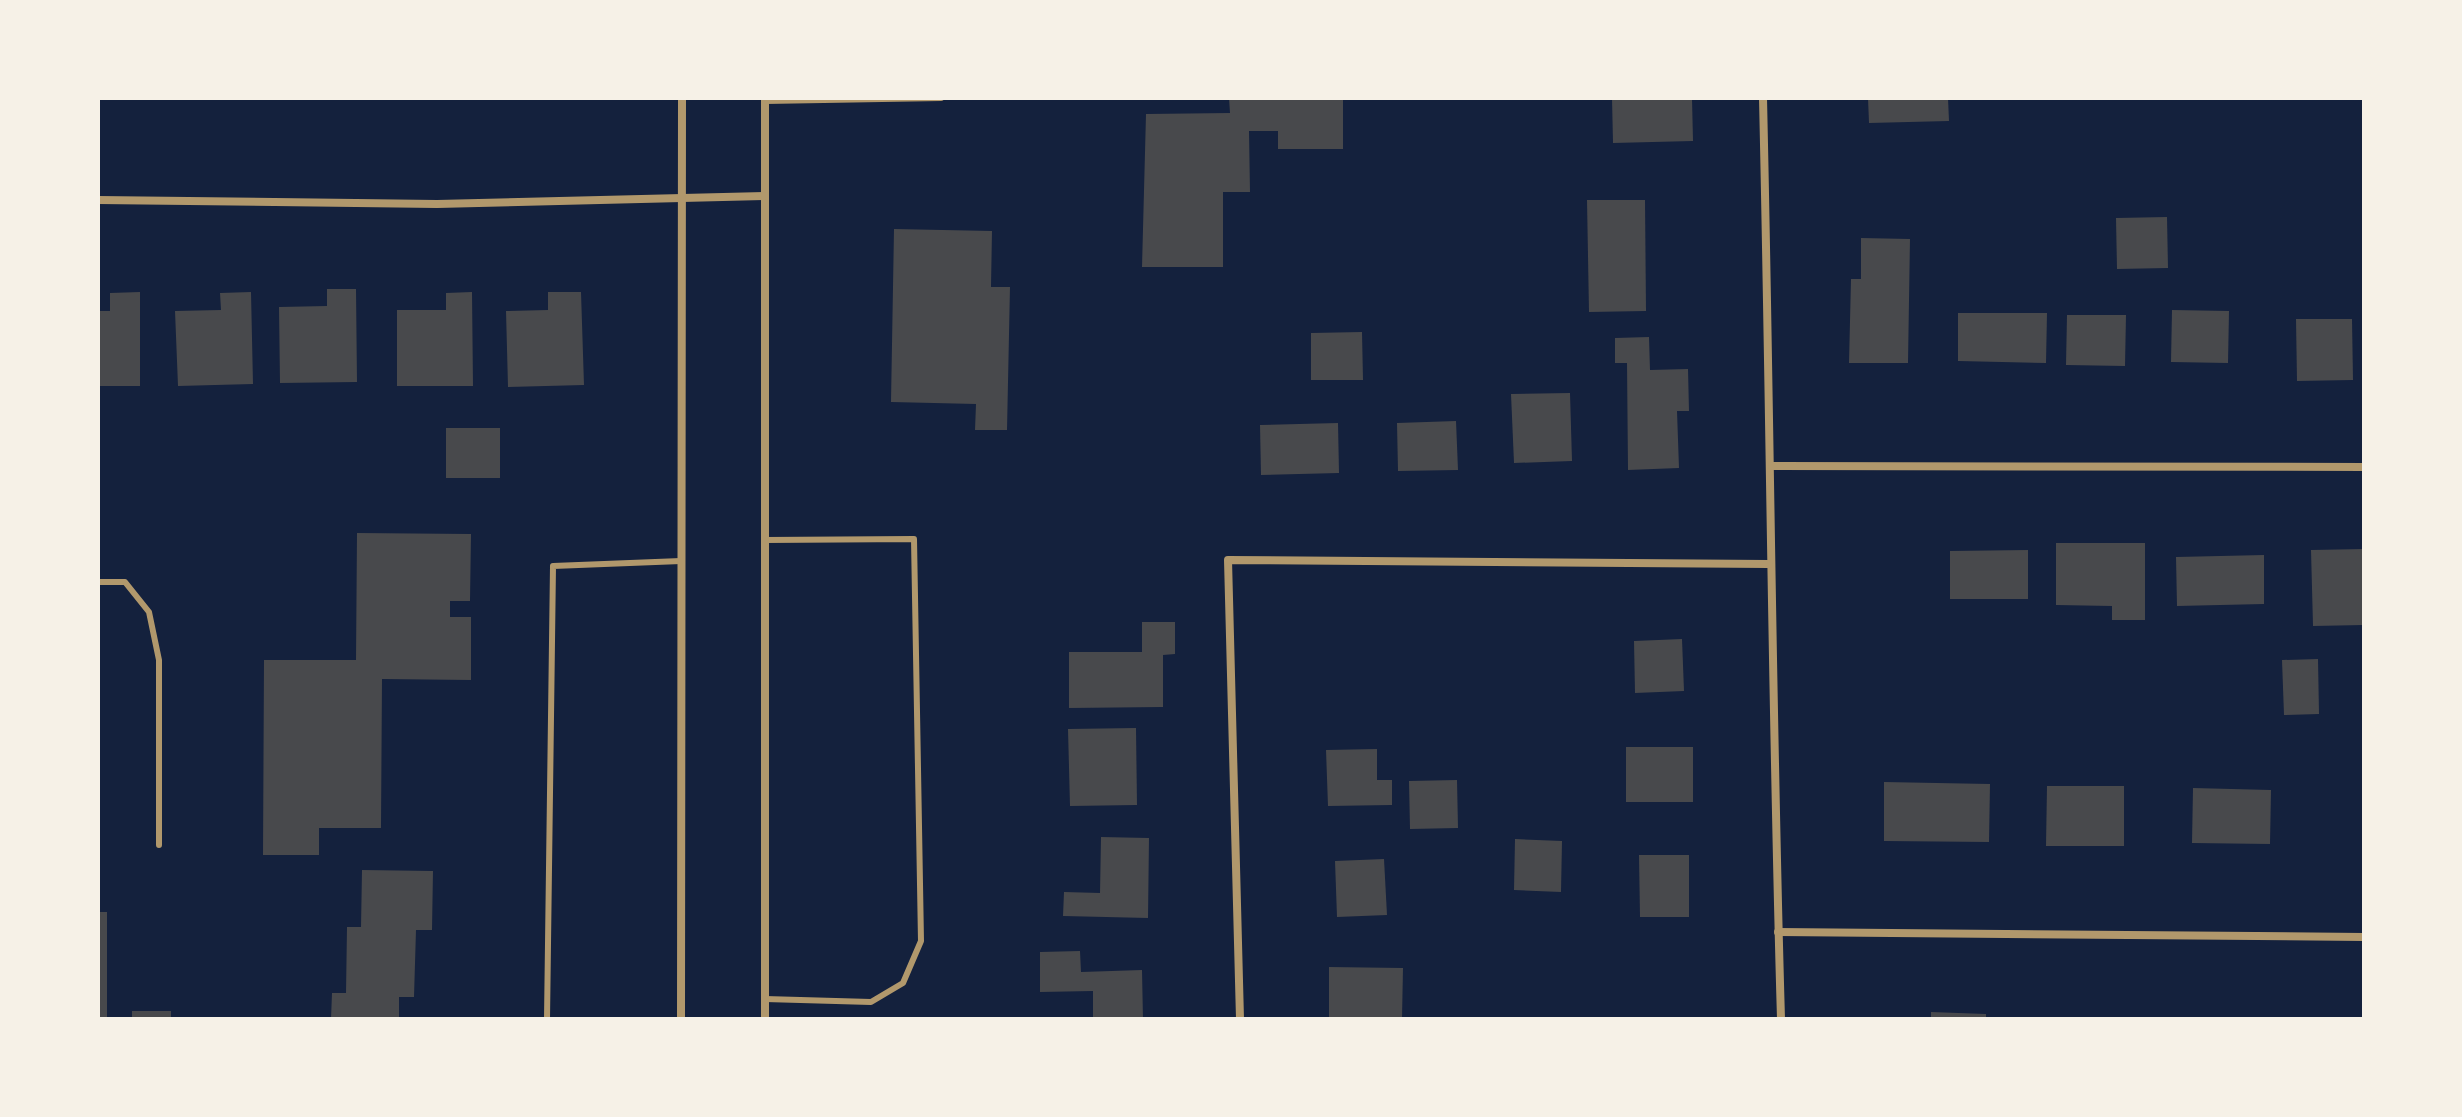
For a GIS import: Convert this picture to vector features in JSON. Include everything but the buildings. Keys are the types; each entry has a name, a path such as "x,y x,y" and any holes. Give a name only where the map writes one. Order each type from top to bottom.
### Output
{"street":[{"path":"681,1019 682,98"},
{"path":"1763,98 1772,466 1769,564 1781,1019"},
{"path":"765,99 765,1019"},
{"path":"98,200 437,204 765,196"},
{"path":"1772,466 2364,467"},
{"path":"1240,1019 1228,560 1769,564"},
{"path":"1778,932 2364,937"}],"lane":[{"path":"765,99 941,98"},
{"path":"765,540 914,539 921,941 903,983 871,1002 765,999"},
{"path":"547,1019 553,566 681,561"},
{"path":"98,582 125,582 149,612 159,660 159,845"}]}
